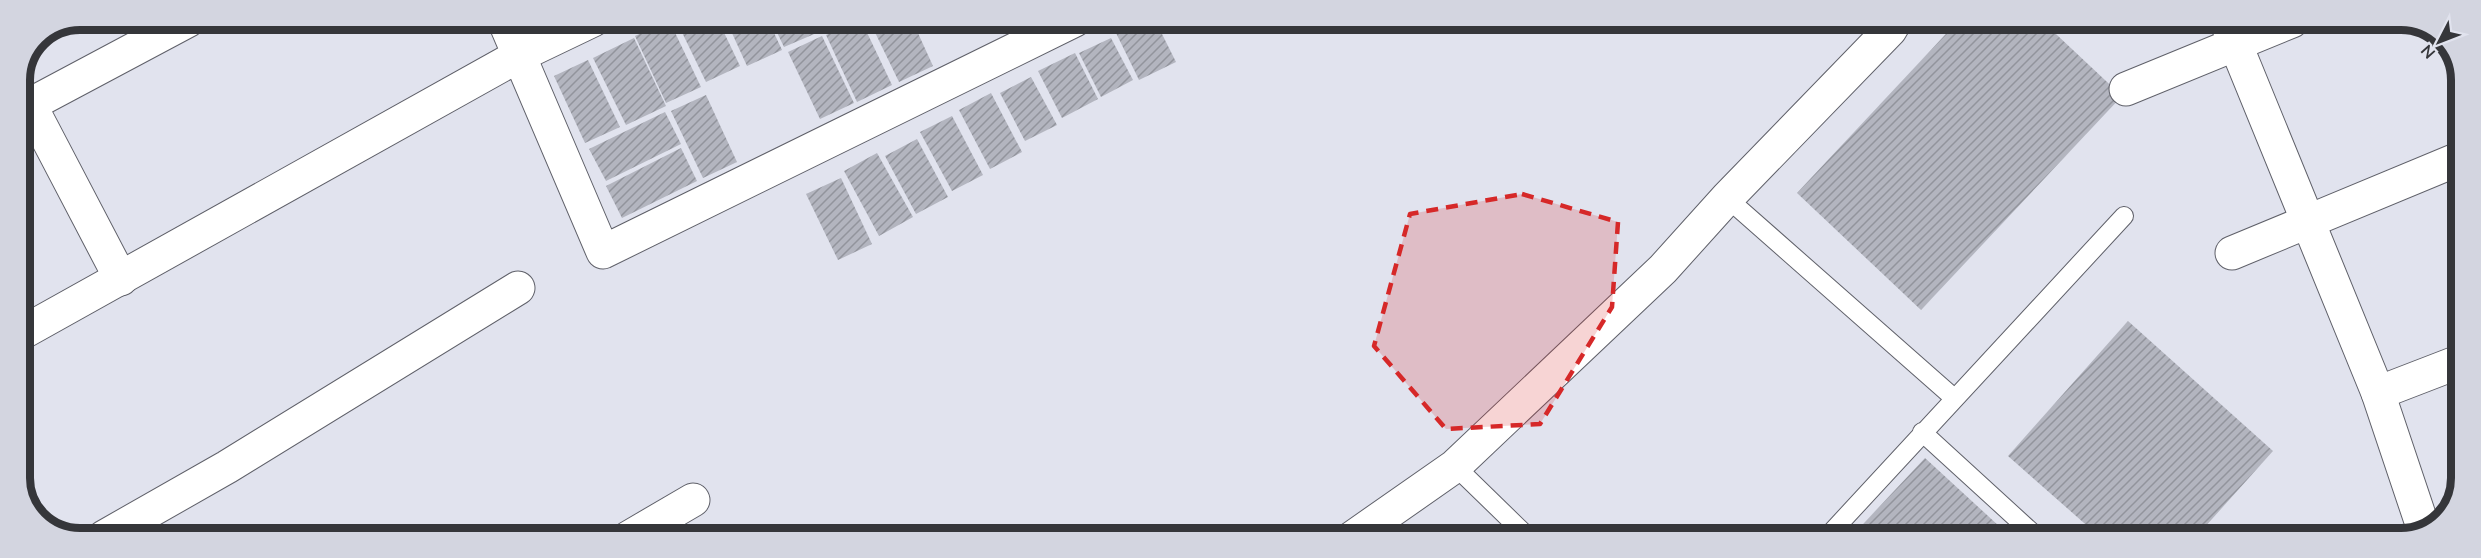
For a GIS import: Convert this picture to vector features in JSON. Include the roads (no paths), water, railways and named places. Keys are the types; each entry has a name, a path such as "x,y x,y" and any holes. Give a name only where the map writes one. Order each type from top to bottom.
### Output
{"street":[{"path":"30,105 170,30"},
{"path":"509,30 603,252 1055,30"},
{"path":"30,329 520,55 572,30"},
{"path":"1366,528 1455,466 1663,269 1727,198 1890,30"},
{"path":"2126,89 2231,32 2378,393 2422,523"},
{"path":"30,117 121,279"},
{"path":"2232,253 2451,162"},
{"path":"120,528 227,467 518,288"},
{"path":"2378,393 2451,365"},
{"path":"645,528 693,500"}],"lane":[{"path":"1727,198 1954,398"},
{"path":"1835,528 2124,216"},
{"path":"1922,432 2027,528"},
{"path":"1455,466 1519,528"}]}
